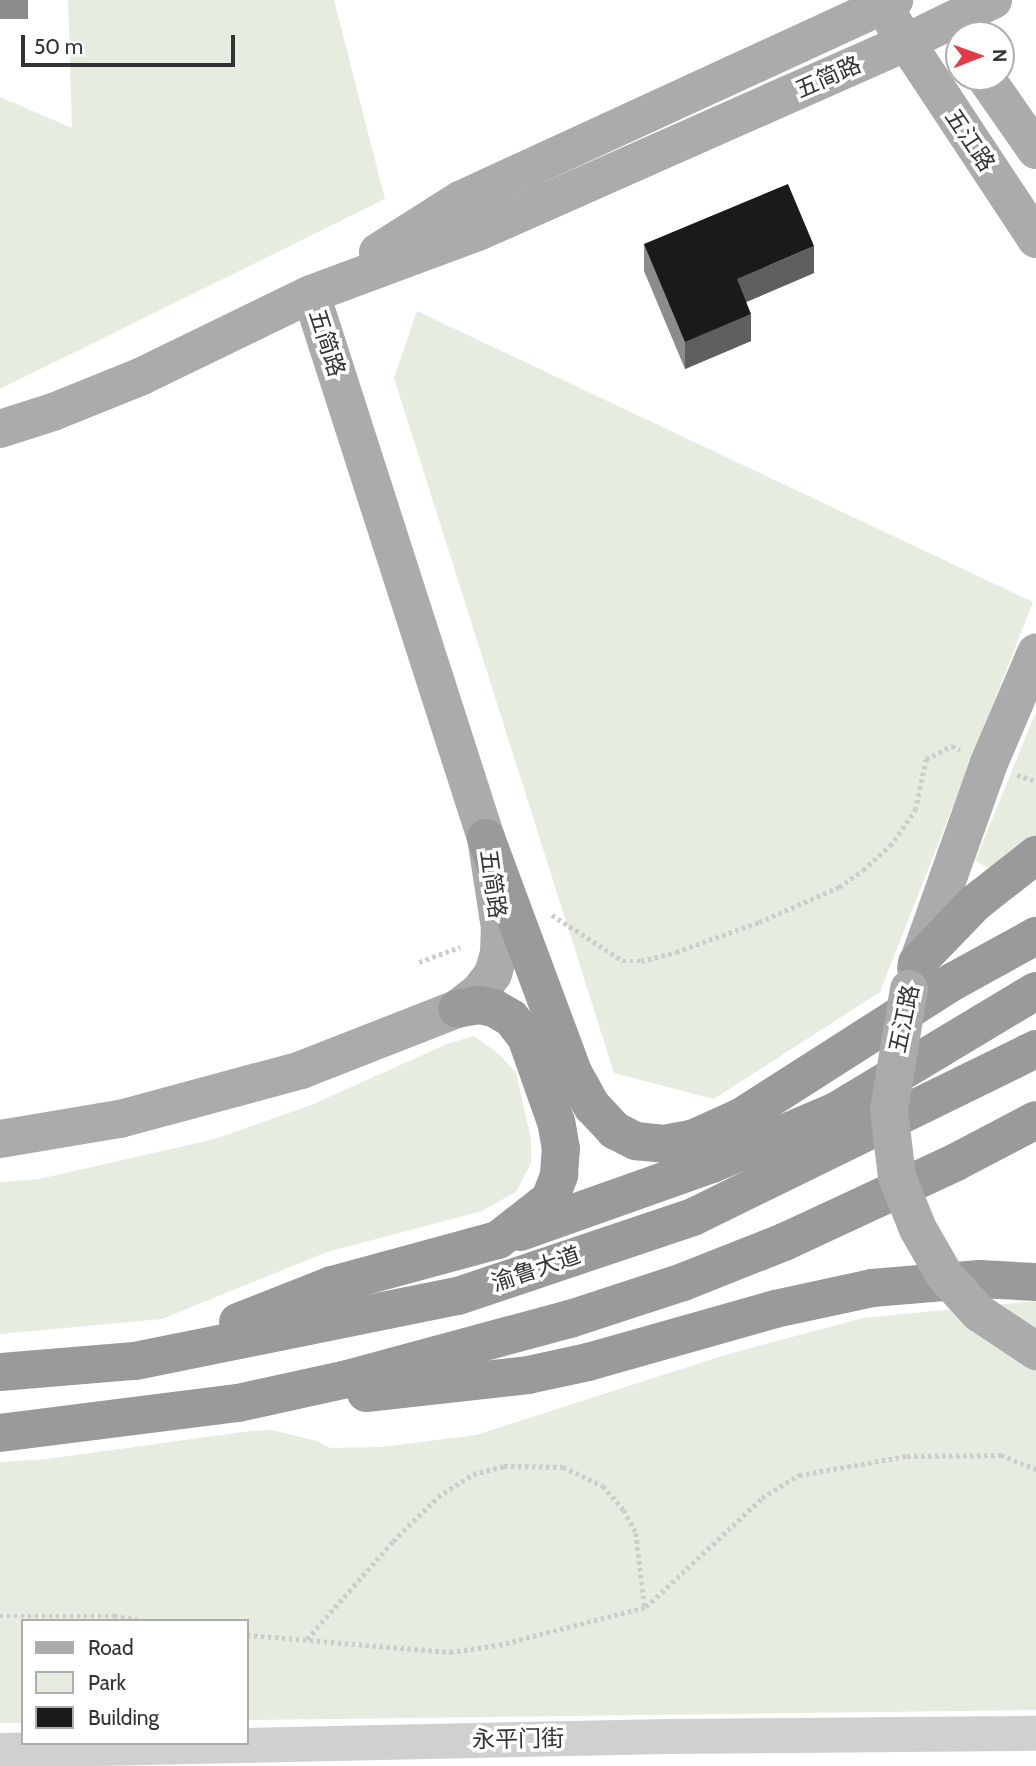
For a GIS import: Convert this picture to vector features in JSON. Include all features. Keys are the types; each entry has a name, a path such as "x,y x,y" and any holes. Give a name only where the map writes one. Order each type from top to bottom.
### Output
{"highway":[{"path":"486,838 574,1074 592,1106 614,1130 636,1142 664,1144 694,1138 741,1117 954,981 1036,936"},
{"path":"913,976 975,903 1036,855"},
{"path":"135,1362 332,1285 498,1240 712,1164 835,1111 1036,991"},
{"path":"457,1009 479,1005 494,1008 511,1018 526,1037 556,1122 561,1149 559,1175 550,1199 498,1240"},
{"name":"渝鲁大道","path":"0,1372 135,1362 458,1296 693,1217 1036,1049"},
{"path":"238,1403 449,1353 570,1319 683,1282 871,1204 1036,1120"},
{"path":"0,1433 238,1403 464,1385 588,1362 775,1309 872,1288 980,1279 1036,1282"}],"main road":[{"name":"五简路","path":"0,429 53,412 142,376 311,294 478,232 905,43 947,20 993,0"},
{"name":"五简路","path":"311,294 460,200 886,2"},
{"name":"五江路","path":"886,2 905,43 1036,239"},
{"path":"995,91 1036,150"},
{"name":"五简路","path":"0,1139 120,1119 301,1070 457,1009 480,991 493,974 499,953 500,928 486,838 311,294"},
{"name":"五江路","path":"1036,653 989,763 913,976 889,1110 897,1177 918,1228 945,1276 979,1313 1036,1351"}],"street":[{"name":"永平门街","path":"0,1750 42,1757 667,1751 1036,1732"}],"path":[{"path":"552,915 623,961 676,952 759,922 839,887 890,846 915,810 926,759 952,746"},
{"path":"419,962 460,947"},
{"path":"248,1635 450,1652 499,1646 646,1607 762,1498 799,1475 907,1456 1001,1455 1036,1469"},
{"path":"306,1639 393,1541 438,1497 473,1474 504,1466 563,1467 603,1486 624,1510 636,1532 646,1607"},
{"path":"0,1616 114,1616 133,1619"}],"green space":[{"path":"68,0 334,0 385,199 0,389 0,97 72,128"},
{"path":"417,311 1033,602 880,992 714,1099 614,1073 394,378"},
{"path":"1036,712 1036,837 989,868 975,861"},
{"path":"474,1036 500,1055 516,1073 531,1139 531,1163 516,1192 482,1211 327,1252 162,1319 0,1334 0,1182 39,1179 215,1139 311,1105 447,1044"},
{"path":"1036,1301 1036,1710 248,1720 248,1619 21,1619 21,1723 0,1723 0,1462 47,1459 250,1431 272,1430 317,1441 330,1448 381,1447 476,1435 725,1355 863,1318"}],"building":[{"path":"788,184 814,246 737,279 751,314 685,342 644,244"}]}
